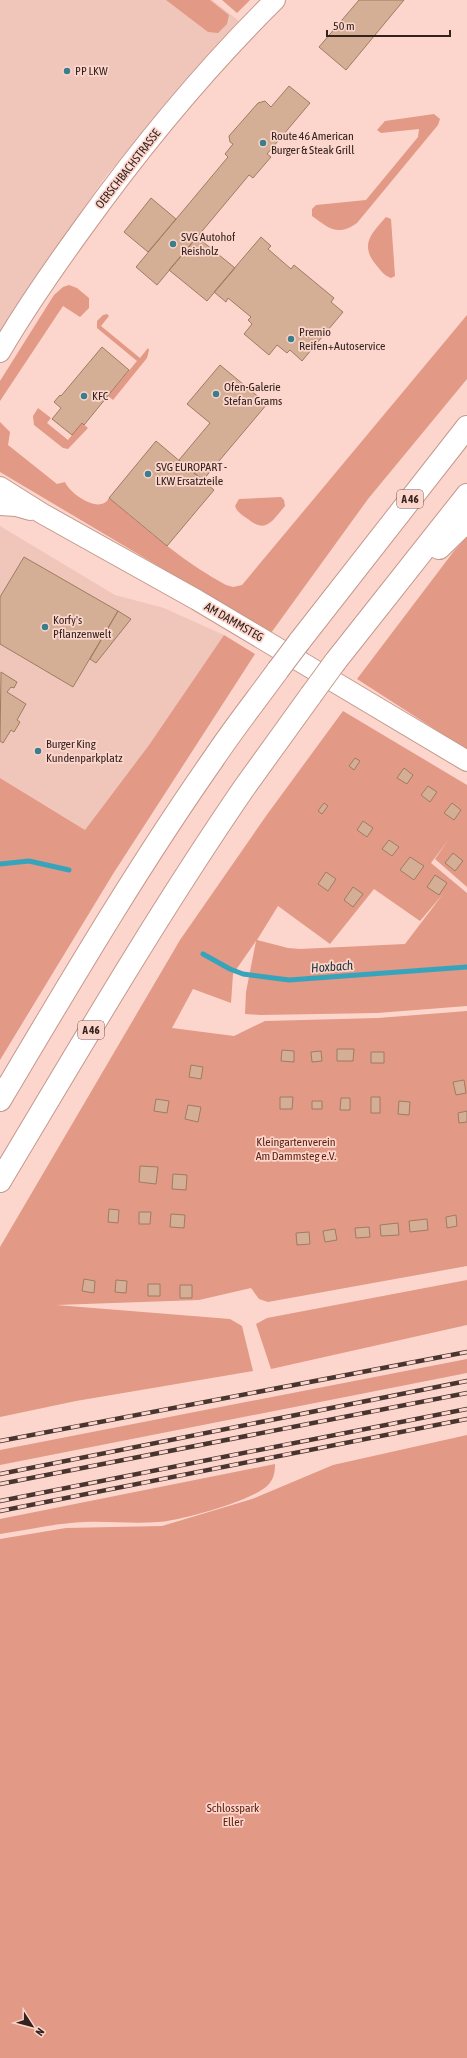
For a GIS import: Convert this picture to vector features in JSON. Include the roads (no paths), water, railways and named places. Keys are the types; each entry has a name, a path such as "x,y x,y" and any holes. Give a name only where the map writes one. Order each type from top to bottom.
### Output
{"highway":[{"name":"A 46","path":"0,1100 88,952 156,845 214,758 298,642 467,427"},
{"name":"A 46","path":"0,1180 102,1010 244,788 335,662 467,495"},
{"path":"401,577 444,544 467,521"}],"main road":[{"name":"OERSCHBACHSTRASSE","path":"0,352 40,288 111,188 167,118 219,59 275,0"},
{"name":"AM DAMMSTEG","path":"0,487 43,514 204,604 467,761"},
{"path":"0,505 16,506 43,514"}],"waterway":[{"name":"Hoxbach","path":"0,864 29,861 69,870"},
{"name":"Hoxbach","path":"203,954 230,969 243,974 289,980 467,967"}],"railway":[{"path":"0,1441 467,1352"},
{"path":"0,1474 467,1381"},
{"path":"0,1484 467,1393"},
{"path":"0,1501 467,1409"},
{"path":"0,1511 467,1419"}],"place":[{"name":"PP LKW","path":"67,71"},
{"name":"Route 46 American Burger & Steak Grill","path":"263,143"},
{"name":"SVG Autohof Reisholz","path":"173,244"},
{"name":"Premio Reifen+Autoservice","path":"291,339"},
{"name":"Ofen-Galerie Stefan Grams","path":"216,394"},
{"name":"KFC","path":"84,396"},
{"name":"SVG EUROPART - LKW Ersatzteile","path":"148,474"},
{"name":"Korfy's Pflanzenwelt","path":"45,627"},
{"name":"Burger King Kundenparkplatz","path":"38,751"}],"park label":[{"name":"Kleingartenverein Am Dammsteg e.V.","path":"296,1149"},
{"name":"Schlosspark Eller","path":"233,1815"}]}
